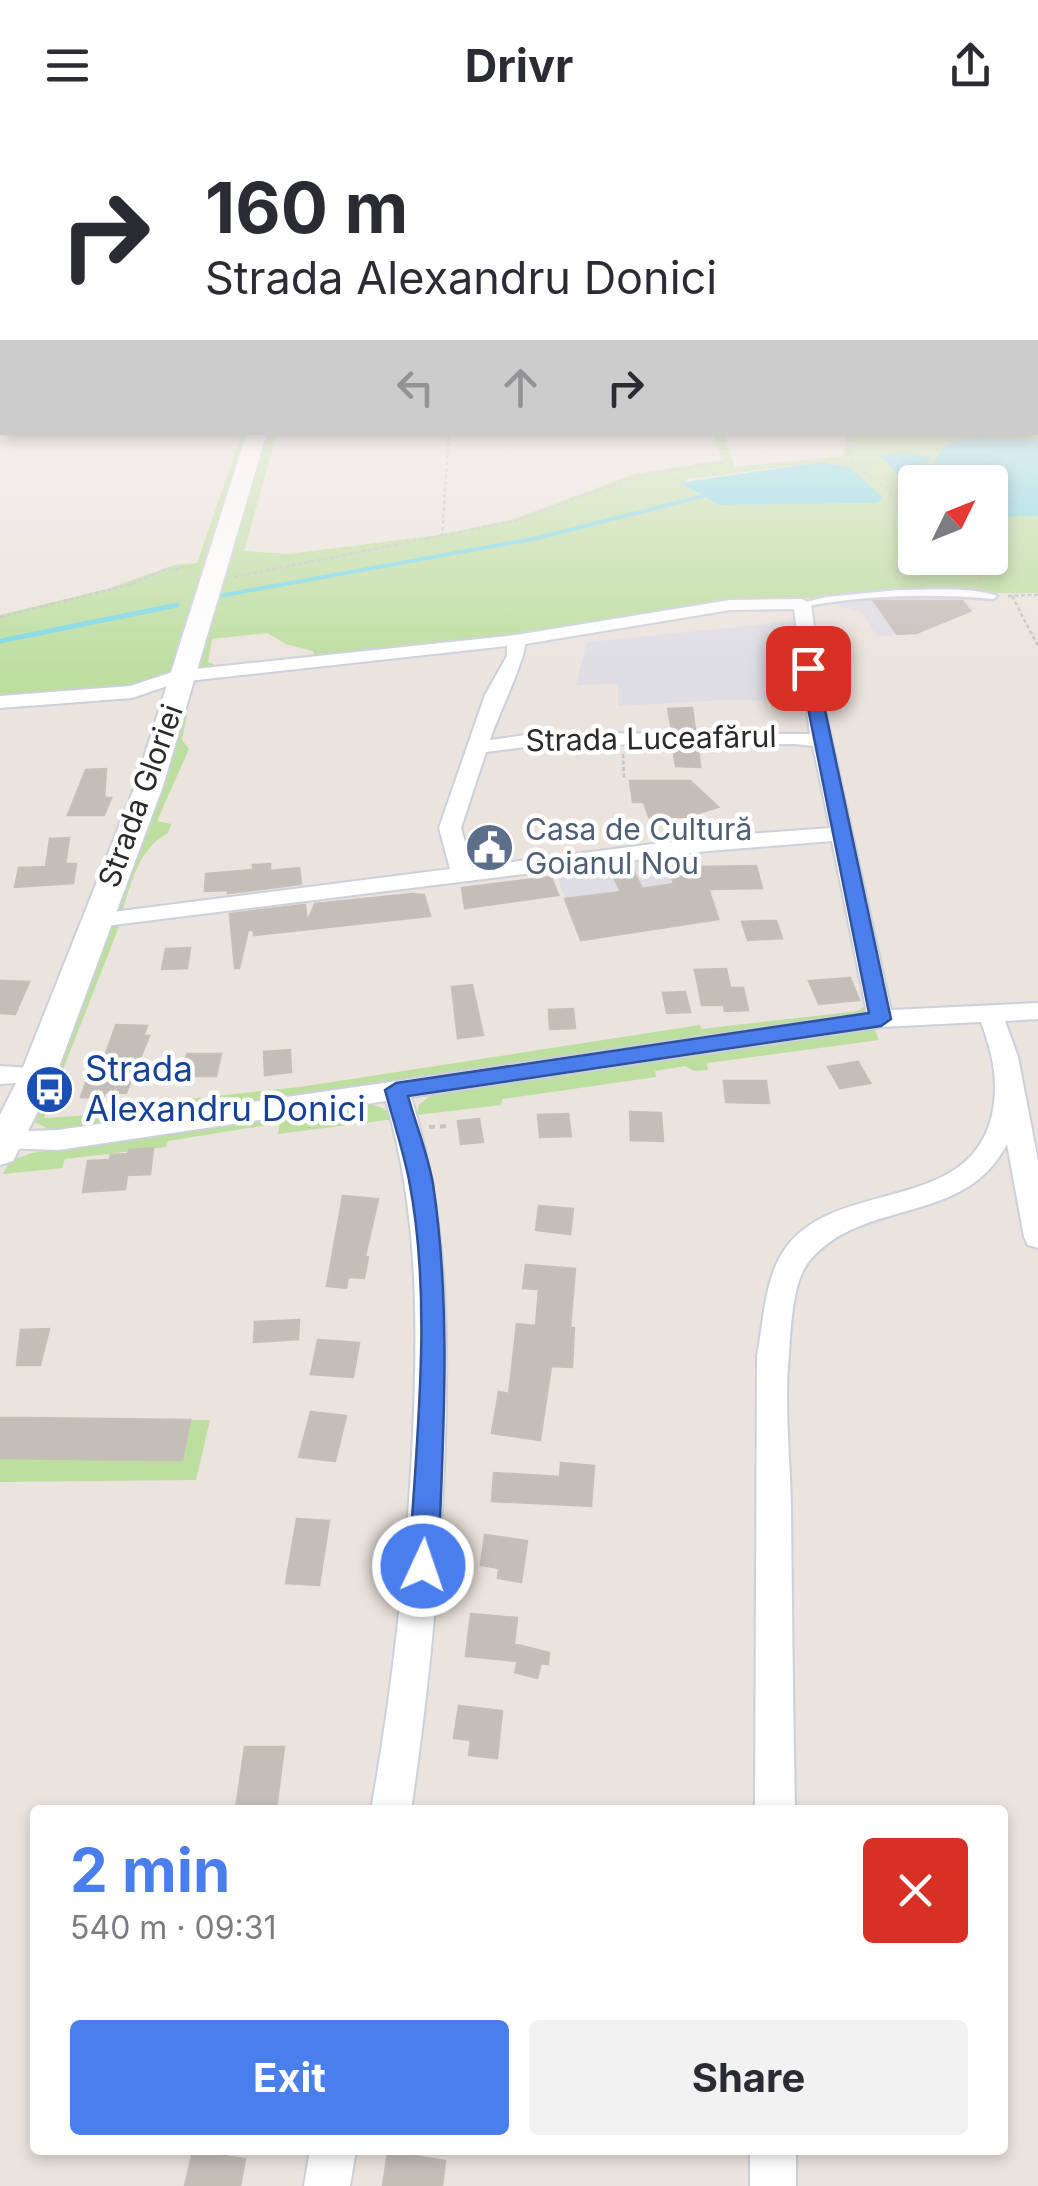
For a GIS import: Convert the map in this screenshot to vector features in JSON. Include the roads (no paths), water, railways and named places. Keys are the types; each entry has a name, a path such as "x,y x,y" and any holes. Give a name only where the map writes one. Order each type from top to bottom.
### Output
{"street":[{"name":"Strada Gloriei","path":"3,1146 38,1076 148,786 241,485"},
{"path":"0,702 132,692 184,676 516,640 730,605 802,604"},
{"name":"Strada Luceafărul","path":"802,604 808,668 840,834"},
{"name":"Strada Luceafărul","path":"462,875 450,828 496,695 516,656 516,640"},
{"name":"Strada Luceafărul","path":"479,746 540,739 795,738 824,742"},
{"path":"97,920 708,844 840,834 881,1019"},
{"path":"3,1146 881,1019 1038,1011"},
{"path":"989,1012 1010,1066 1038,1236"},
{"path":"0,1075 38,1076"},
{"path":"392,1805 423,1566 432,1375 430,1267 421,1181 396,1090"},
{"path":"775,1805 773,1356 796,1254 821,1232 838,1224 942,1190 974,1172 994,1152 1012,1092"},
{"path":"327,2186 332,2155"},
{"path":"773,2155 773,2186"}],"lane":[{"path":"802,604 882,594 952,592 993,596"}],"water":[{"path":"683,485 869,485 883,498 877,503 719,505"},
{"path":"1008,485 1038,485 1038,516 1008,517"}],"waterway":[{"path":"219,596 538,538 707,495"},
{"path":"0,641 177,605"}],"place":[{"name":"Casa de Cultură Goianul Nou","path":"490,847"},
{"name":"Strada Alexandru Donici","path":"50,1089"}]}
